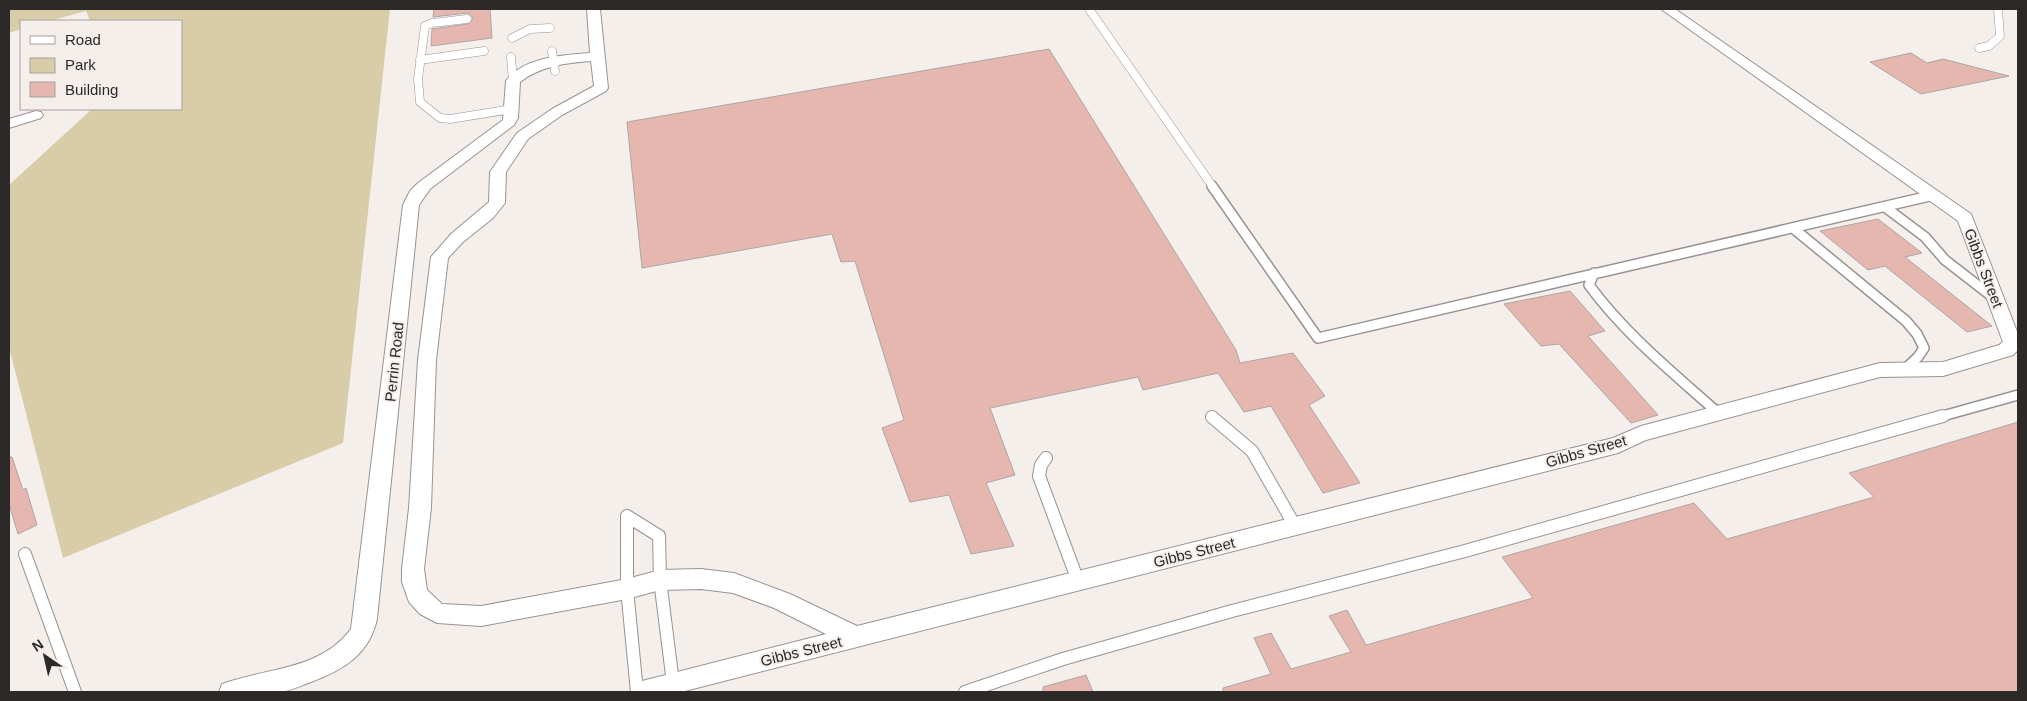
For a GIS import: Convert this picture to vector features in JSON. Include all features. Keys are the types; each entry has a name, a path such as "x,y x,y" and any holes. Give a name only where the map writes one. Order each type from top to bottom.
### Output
{"street":[{"path":"593,9 601,88 557,112 522,136 498,172 497,203 487,214 457,238 440,257 427,360 420,508 413,582 417,595 423,603 437,613 448,616 481,616 628,588 660,580 701,579 734,583 782,601 856,637"},
{"name":"Gibbs Street","path":"642,692 672,688 856,637 1618,444 1641,434 1718,412 1880,370 1943,369 2006,350 2013,344 1965,218 1667,9"},
{"path":"513,81 532,68 554,61 599,56"},
{"name":"Perrin Road","path":"242,691 316,670 344,653 361,633 365,619 382,480 412,205 416,195 424,186 504,128 511,118 513,81"},
{"path":"9,124 36,116"}],"lane":[{"path":"1089,9 1318,338 1934,195"},
{"path":"1979,48 1989,46 2000,36 1998,9"},
{"path":"467,19 432,23 425,26 418,79 420,102 440,118 450,119 512,109"},
{"path":"512,38 525,30 541,27 550,28"},
{"path":"420,60 484,51"},
{"path":"510,56 513,81"},
{"path":"1885,207 1925,237 1946,260 1997,300"},
{"path":"1793,228 1906,321 1918,334 1924,348 1918,357 1904,370"},
{"path":"1594,273 1588,285 1599,301 1653,356 1718,412"},
{"path":"965,692 1063,659 1232,611 1465,551 2018,395"},
{"path":"1212,417 1252,451 1295,526"},
{"path":"1046,458 1040,466 1039,476 1078,581"},
{"path":"636,692 628,588 627,516 659,536 660,580 672,688"},
{"path":"25,554 75,692"}],"green space":[{"path":"9,9 390,9 343,443 63,558 9,347 9,185 91,110 182,110 182,20 90,20 86,11 53,20 20,20 20,29 9,33"}],"building":[{"path":"434,9 490,9 492,38 431,46 432,29 468,24 473,19 467,13 433,17"},
{"path":"1049,49 1236,350 1240,363 1293,353 1325,396 1309,405 1360,483 1323,493 1271,406 1244,412 1218,373 1143,390 1138,377 990,408 1015,475 986,483 1014,546 971,554 949,495 910,502 882,428 904,420 855,261 841,262 832,234 642,268 627,122"},
{"path":"1911,53 1927,63 1943,59 2009,76 1921,94 1870,62"},
{"path":"1878,219 1922,253 1905,257 1992,326 1967,332 1885,266 1868,270 1820,231"},
{"path":"1570,291 1605,331 1588,336 1658,415 1631,423 1559,344 1541,346 1504,304"},
{"path":"2018,422 2018,692 1223,692 1223,688 1271,674 1254,638 1271,633 1291,669 1351,652 1329,616 1347,610 1366,645 1533,598 1502,557 1694,503 1727,539 1874,497 1849,473"},
{"path":"9,457 12,457 23,490 26,488 37,525 18,534 9,504"},
{"path":"1086,675 1093,692 1043,692 1043,687"}]}
